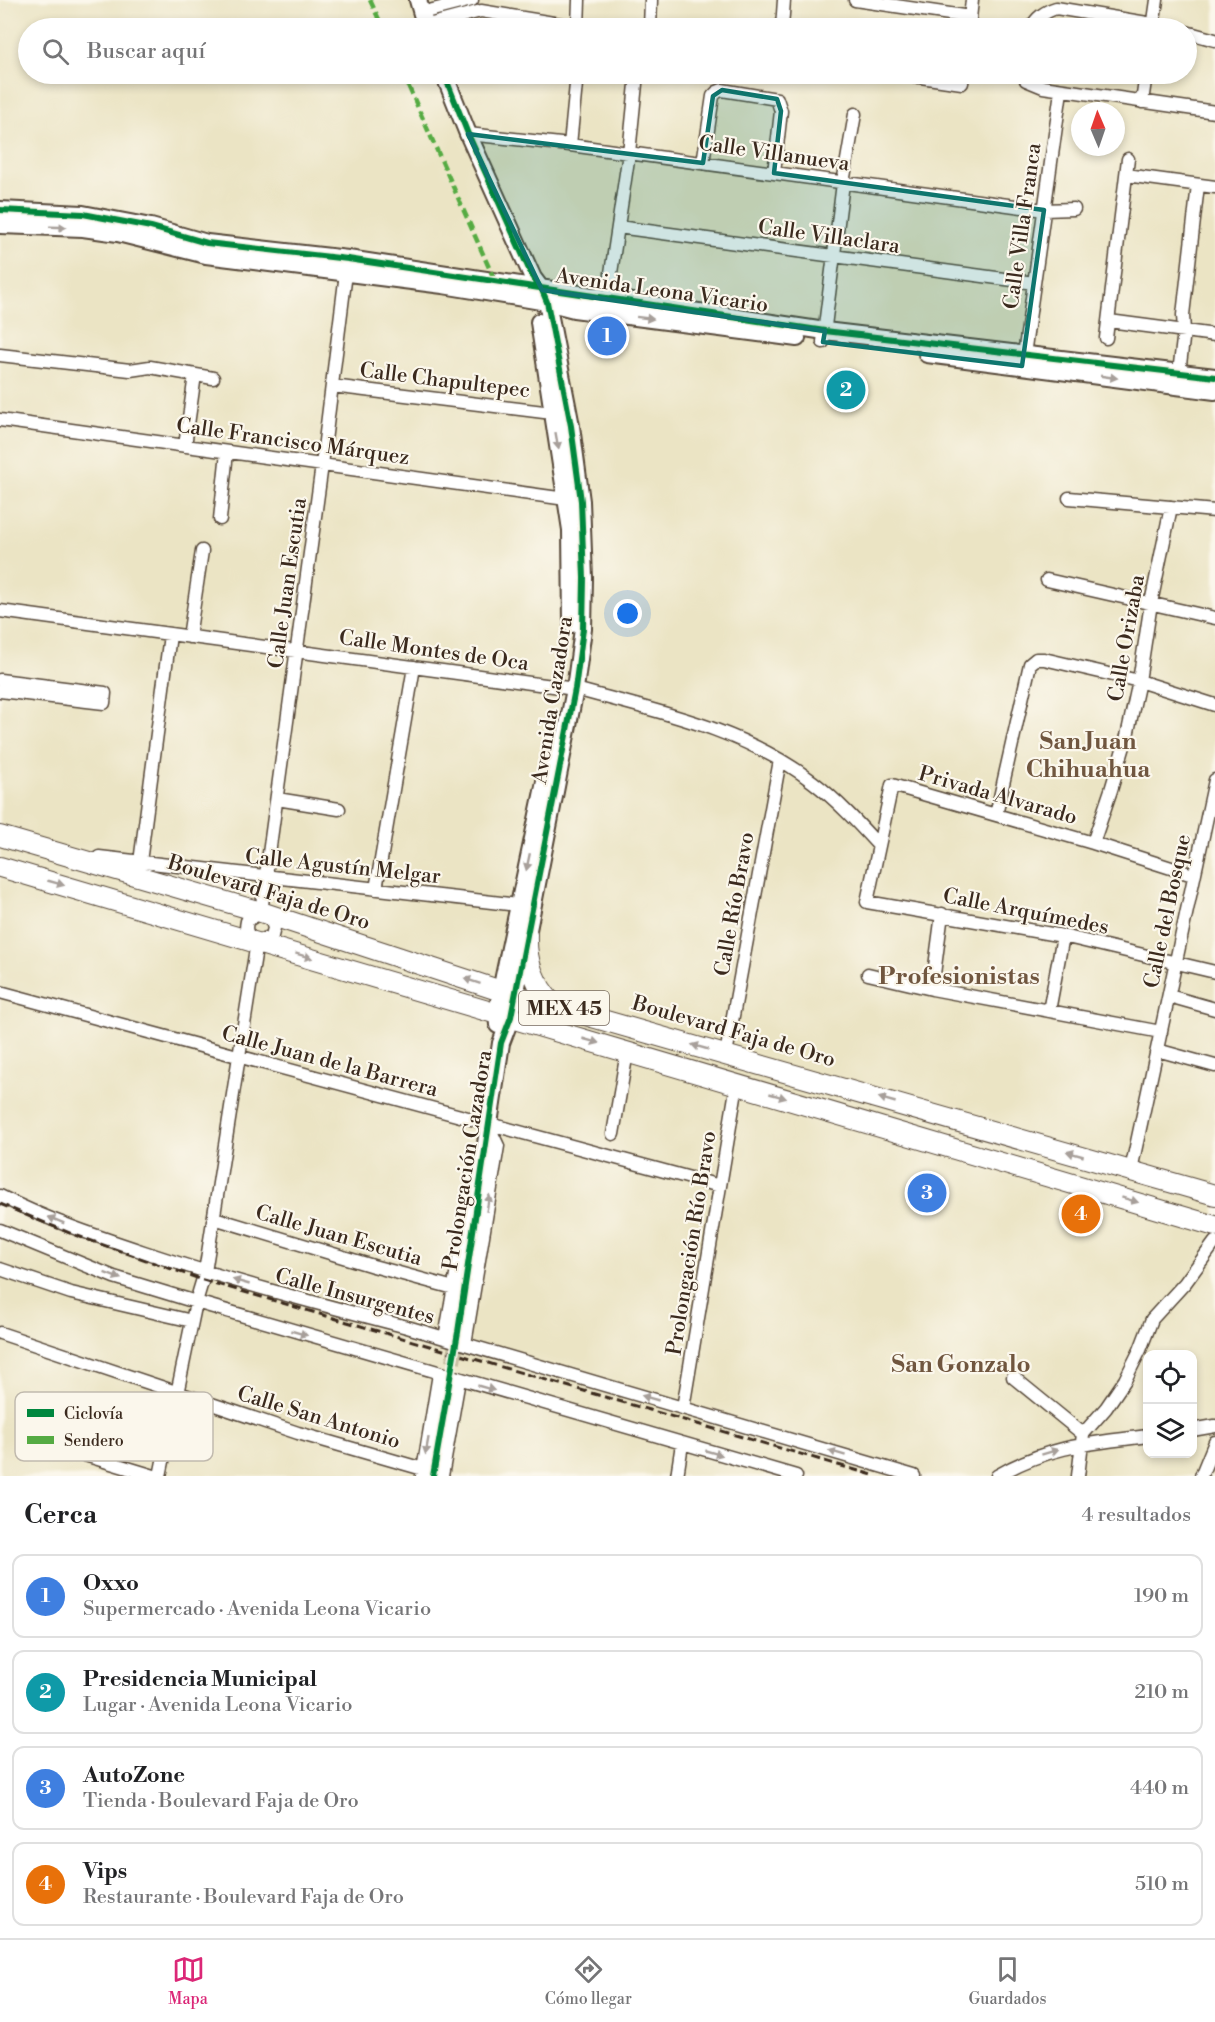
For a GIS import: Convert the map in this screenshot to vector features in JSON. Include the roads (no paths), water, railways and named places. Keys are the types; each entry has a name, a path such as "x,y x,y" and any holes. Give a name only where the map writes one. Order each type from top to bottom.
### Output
{"main road":[{"name":"Boulevard Faja de Oro","path":"0,836 261,912 508,993 1215,1195"},
{"name":"MEX 45","path":"0,867 973,1154 1215,1239"},
{"path":"526,934 526,947 532,972 544,995 553,1005"},
{"path":"973,1154 975,1139 981,1127"}],"street":[{"path":"422,17 472,0"},
{"path":"579,0 580,18"},
{"path":"650,18 651,0"},
{"path":"783,18 784,0"},
{"path":"855,0 904,4 952,18"},
{"path":"970,18 972,0"},
{"path":"1154,18 1157,0"},
{"path":"422,17 481,6 536,18"},
{"path":"1038,18 1056,8 1110,18"},
{"path":"1197,35 1215,40"},
{"name":"Avenida Cazadora","path":"448,84 538,292 571,426 574,500 571,530 570,688 526,934 508,993"},
{"path":"570,145 576,84"},
{"path":"610,307 611,273 629,153 636,84"},
{"path":"1038,84 1061,91 1215,112"},
{"path":"1142,102 1145,84"},
{"path":"703,163 713,96 722,90 777,99 781,111 774,173"},
{"name":"Calle Villa Franca","path":"1023,360 1061,91"},
{"path":"824,336 843,183 855,114"},
{"name":"Calle Villanueva","path":"468,134 570,145 1044,210 1074,210"},
{"path":"1106,338 1128,159"},
{"path":"1126,175 1215,187"},
{"path":"1175,372 1198,185"},
{"name":"Avenida Leona Vicario","path":"6,218 118,233 206,255 347,265 538,292 574,309 610,307 1023,360 1215,377"},
{"name":"Calle Villaclara","path":"618,227 1034,283"},
{"name":"Calle Juan Escutia","path":"261,912 347,265"},
{"path":"1109,321 1215,335"},
{"name":"Avenida Cazadora","path":"544,322 552,413 574,500"},
{"path":"0,355 130,370 150,367 213,378"},
{"name":"Avenida Leona Vicario","path":"1023,360 1215,392"},
{"path":"185,446 195,375"},
{"name":"Calle Chapultepec","path":"332,386 552,413"},
{"name":"Calle Francisco Márquez","path":"0,420 574,500"},
{"path":"220,519 227,452"},
{"path":"1069,498 1215,511"},
{"name":"Calle Orizaba","path":"1093,843 1124,747 1139,681 1151,603 1171,507"},
{"path":"189,637 202,551"},
{"path":"1047,580 1215,618"},
{"name":"Calle Montes de Oca","path":"0,611 570,688 654,711 732,736 780,760 813,781 839,804 879,846"},
{"path":"140,862 170,635"},
{"path":"996,815 1030,664 1036,659 1044,658 1139,681 1215,705"},
{"path":"376,889 414,668"},
{"path":"0,680 36,690 0,691"},
{"name":"Avenida Cazadora","path":"508,993 518,905 570,688"},
{"name":"Calle Río Bravo","path":"726,1054 780,760"},
{"name":"Calle del Bosque","path":"1131,1170 1215,780"},
{"name":"Privada Alvarado","path":"879,846 892,785 1093,843 1193,875"},
{"path":"277,799 339,809"},
{"name":"Calle Arquímedes","path":"879,846 867,902 1063,936 1215,972"},
{"name":"Calle Agustín Melgar","path":"56,852 518,905"},
{"path":"261,912 272,922 274,928 272,936 257,942 247,935 245,929 247,921 261,912"},
{"path":"932,989 942,914"},
{"path":"1049,1011 1063,936"},
{"path":"177,1392 196,1302 206,1272 257,942"},
{"path":"868,974 932,989 1161,1032"},
{"name":"Calle Juan de la Barrera","path":"0,992 239,1056 489,1127 720,1186"},
{"name":"Prolongación Cazadora","path":"456,1338 508,993"},
{"path":"1169,996 1215,1009"},
{"path":"1157,1050 1215,1066"},
{"path":"613,1134 627,1052"},
{"name":"Prolongación Río Bravo","path":"683,1408 736,1084"},
{"path":"456,1338 454,1288 479,1143 489,1127"},
{"name":"Calle Insurgentes","path":"0,1196 96,1236 206,1272 456,1338 914,1476"},
{"name":"Calle Juan Escutia","path":"214,1218 454,1288"},
{"path":"0,1230 114,1277 449,1380 796,1476"},
{"path":"1078,1476 1082,1439 1125,1380 1152,1319 1185,1283 1215,1239"},
{"path":"0,1269 70,1293 192,1321"},
{"name":"Calle San Antonio","path":"0,1333 174,1392"},
{"path":"1013,1377 1082,1439"},
{"path":"426,1474 449,1380"},
{"path":"442,1476 449,1380"},
{"name":"Calle San Antonio","path":"213,1405 426,1474"},
{"path":"1197,1429 1215,1426"},
{"path":"997,1476 1037,1456 1082,1439 1143,1436"},
{"path":"1201,1476 1215,1442"},
{"path":"677,1476 682,1444"},
{"path":"105,1461 154,1476"},
{"path":"160,1476 163,1461"}],"tunnel":[{"path":"449,1386 458,1332"}],"railway":[{"path":"0,1204 72,1234 203,1280 876,1476"}],"place":[{"name":"Oxxo","path":"607,336"},
{"name":"Presidencia Municipal","path":"846,390"},
{"name":"AutoZone","path":"927,1193"},
{"name":"Vips","path":"1081,1214"}],"district":[{"name":"San Juan Chihuahua","path":"1088,755"},
{"name":"Profesionistas","path":"959,976"},
{"name":"San Gonzalo","path":"961,1364"}]}
